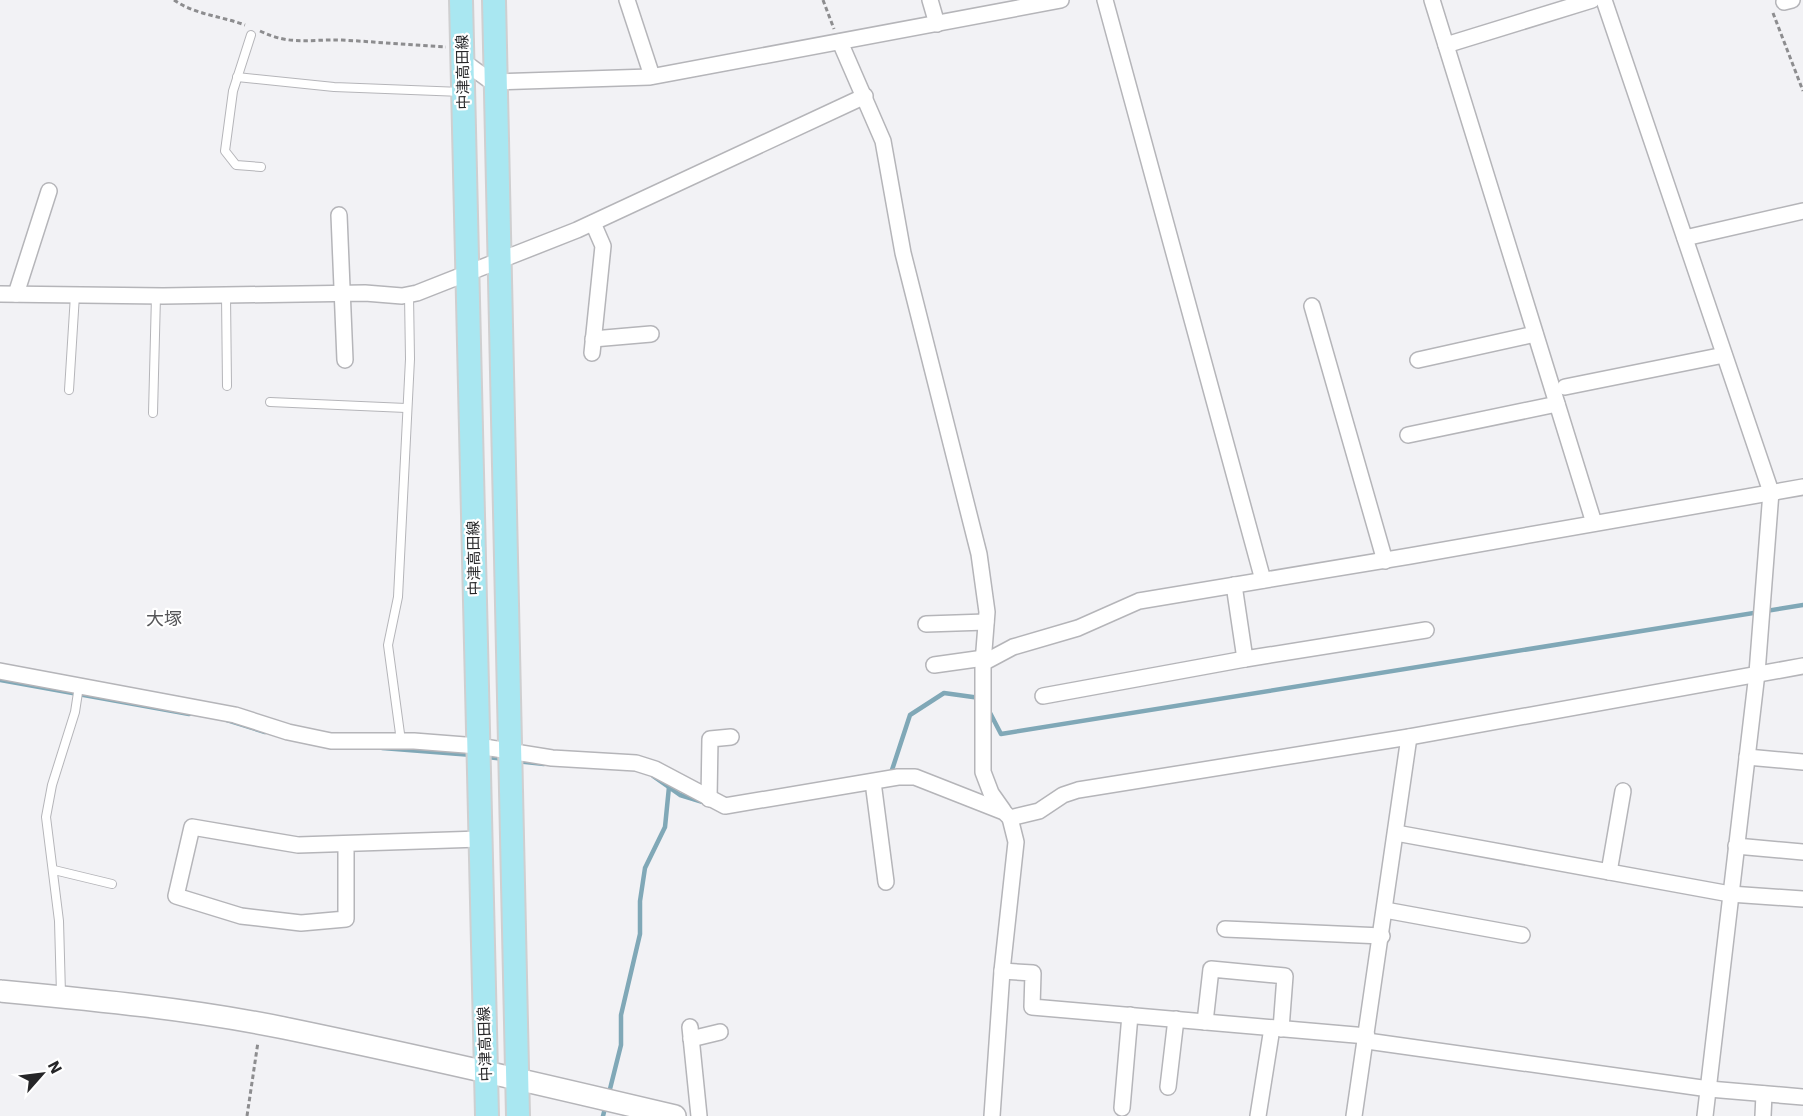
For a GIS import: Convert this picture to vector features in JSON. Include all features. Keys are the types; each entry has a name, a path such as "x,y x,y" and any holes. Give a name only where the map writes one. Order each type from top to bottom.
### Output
{"main road":[{"name":"中津高田線","path":"461,0 487,1116"},
{"name":"中津高田線","path":"494,0 518,1116"}],"street":[{"path":"627,0 652,76"},
{"path":"930,0 937,24"},
{"path":"1105,0 1263,580"},
{"path":"1432,0 1594,523"},
{"path":"1446,45 1592,0"},
{"path":"1604,0 1771,492 1757,673 1705,1116"},
{"path":"463,55 489,80 496,82 652,76 1052,1"},
{"path":"840,42 883,141 903,253 979,554 986,602 983,772 980,781 964,796"},
{"path":"0,294 156,296 342,293 409,295 468,275 593,223 865,96"},
{"path":"16,294 49,191"},
{"path":"1685,238 1803,211"},
{"path":"339,215 345,360"},
{"path":"593,223 603,246 592,346 651,334"},
{"path":"1312,306 1385,561"},
{"path":"1418,360 1535,334"},
{"path":"1565,387 1724,355"},
{"path":"1408,435 1557,404"},
{"path":"934,665 984,661 1013,647 1078,628 1139,601 1385,561 1803,486"},
{"path":"1234,585 1245,659"},
{"path":"926,624 986,622"},
{"path":"1043,696 1245,659 1426,630"},
{"path":"0,671 235,715 308,737 331,741 401,741 478,746 552,758 636,764 655,769 725,806 738,806 873,782 915,777 1007,815 1039,811 1063,795 1078,790 1409,736 1803,666"},
{"path":"1354,1116 1382,936 1409,736"},
{"path":"709,799 710,740 731,737"},
{"path":"1747,757 1803,762"},
{"path":"983,772 991,794 1007,815 1016,842 1002,971 992,1116"},
{"path":"873,782 886,882"},
{"path":"1609,872 1623,791"},
{"path":"346,845 346,919 301,923 242,916 176,896 192,827 298,845 480,840"},
{"path":"1396,833 1730,894 1803,899"},
{"path":"1736,846 1803,852"},
{"path":"1385,910 1522,935"},
{"path":"1225,928 1382,936"},
{"path":"1205,1022 1211,969 1285,976 1277,1028 1258,1116"},
{"path":"1002,971 1033,973 1032,1007 1367,1038 1709,1089 1803,1098"},
{"path":"0,991 61,997 283,1028 518,1078 675,1116"},
{"path":"1122,1108 1130,1016"},
{"path":"1168,1087 1176,1020"},
{"path":"699,1116 690,1033 720,1032"},
{"path":"1763,1116 1764,1094"}],"lane":[{"path":"250,35 237,77 225,151 236,165 261,166"},
{"path":"237,77 334,87 464,92"},
{"path":"69,390 75,295"},
{"path":"226,295 227,386"},
{"path":"401,741 388,645 398,597 410,359 409,295"},
{"path":"153,413 156,296"},
{"path":"270,402 406,408"},
{"path":"61,997 60,921 47,829 47,809 73,719 79,686"},
{"path":"54,870 112,884"}],"path":[{"path":"174,0 201,14 225,17 272,37 295,42 339,40 463,55"},
{"path":"823,0 840,42"},
{"path":"1783,4 1803,91"},
{"path":"247,1116 258,1042"}],"waterway":[{"path":"988,709 1001,734 1803,605"},
{"path":"0,680 189,714"},
{"path":"891,773 910,715 944,693 980,698"},
{"path":"227,720 265,732"},
{"path":"382,748 472,755"},
{"path":"487,757 505,759"},
{"path":"516,761 544,764"},
{"path":"653,776 680,795 706,803"},
{"path":"609,1093 621,1045 621,1015 640,934 640,901 645,868 665,827 669,787"},
{"path":"603,1116 606,1104"}],"district":[{"name":"大塚","path":"164,619"}]}
